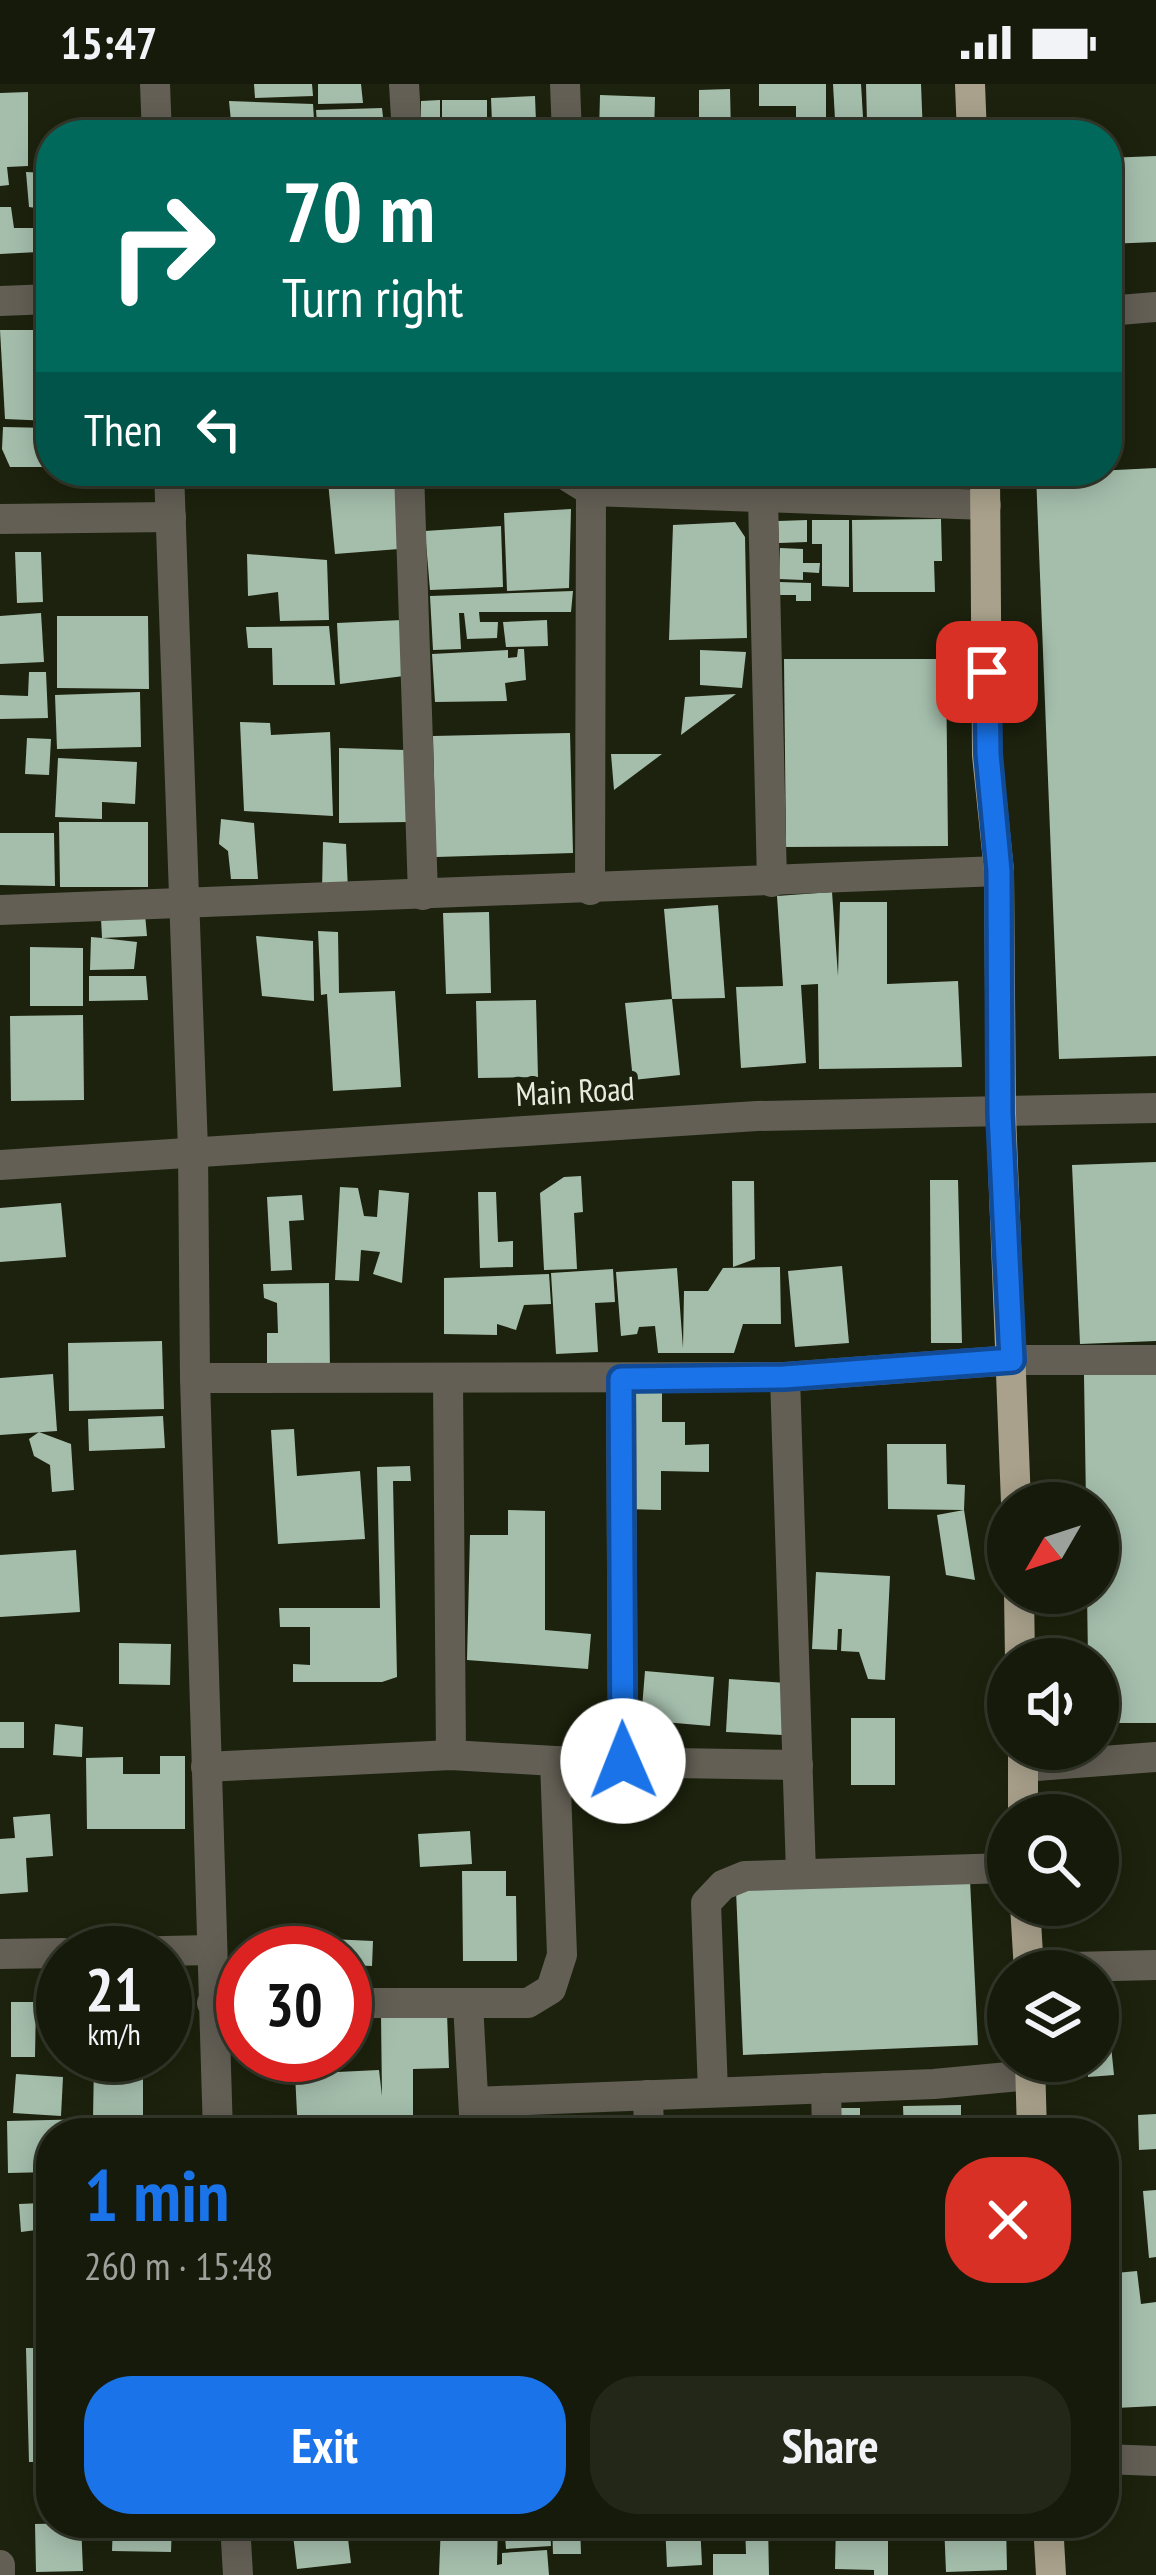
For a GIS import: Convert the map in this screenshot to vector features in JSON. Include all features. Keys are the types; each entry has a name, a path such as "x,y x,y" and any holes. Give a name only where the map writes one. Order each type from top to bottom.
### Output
{"main road":[{"path":"970,84 971,120"},
{"path":"985,486 988,754 999,871 1000,1114 1015,1482"},
{"path":"1030,2082 1032,2118"},
{"path":"1049,2538 1051,2575"}],"street":[{"path":"155,84 156,120"},
{"path":"404,84 406,120"},
{"path":"565,84 566,120"},
{"path":"0,302 36,300"},
{"path":"1122,310 1156,308"},
{"path":"170,486 193,1150 209,1950 216,1971"},
{"path":"410,486 423,895"},
{"path":"583,486 591,491 986,506"},
{"path":"590,890 591,491"},
{"path":"763,498 772,882"},
{"path":"0,519 171,517"},
{"path":"0,910 999,871"},
{"name":"Main Road","path":"0,1165 757,1116 1156,1108"},
{"path":"195,1378 784,1377 1012,1360 1156,1360"},
{"path":"784,1377 801,1873"},
{"path":"621,1379 623,1761"},
{"path":"448,1380 452,1755"},
{"path":"206,1767 452,1755 798,1765"},
{"path":"1119,1757 1156,1757"},
{"path":"372,2003 528,2003 551,1989 562,1955 555,1761"},
{"path":"713,2092 706,1903 723,1886 745,1876 987,1869"},
{"path":"192,1950 209,1950"},
{"path":"0,1954 36,1953"},
{"path":"1119,1966 1156,1965"},
{"path":"468,2003 474,2118 648,2095 934,2084 987,2075"},
{"path":"219,2118 222,2082"},
{"path":"826,2088 827,2118"},
{"path":"648,2095 649,2118"},
{"path":"1119,2460 1156,2461"},
{"path":"237,2538 238,2575"},
{"path":"0,2565 0,2575"}],"building":[{"path":"254,84 312,84 313,96 255,98"},
{"path":"318,84 361,84 363,103 318,104"},
{"path":"759,84 826,84 826,120 796,120 796,106 759,106"},
{"path":"833,84 861,84 863,117 835,119"},
{"path":"866,84 921,84 922,120 867,120"},
{"path":"730,89 731,120 699,120 699,90"},
{"path":"28,92 28,166 7,167 9,185 0,186 0,93"},
{"path":"600,95 655,97 654,120 599,120"},
{"path":"535,96 536,120 492,120 491,98"},
{"path":"440,100 440,120 421,120 421,101"},
{"path":"442,100 487,100 487,120 442,120"},
{"path":"229,101 313,104 314,120 231,120"},
{"path":"382,108 383,120 317,120 316,110"},
{"path":"1156,156 1156,242 1122,243 1122,157"},
{"path":"26,172 36,172 36,208 29,207"},
{"path":"0,207 11,207 14,228 33,228 36,252 0,254"},
{"path":"0,330 36,330 36,420 5,419"},
{"path":"3,427 36,428 36,467 10,467 2,449"},
{"path":"1156,468 1156,1056 1059,1059 1036,486 1122,486 1122,470"},
{"path":"328,486 400,486 399,549 335,554"},
{"path":"571,509 569,588 507,591 504,513"},
{"path":"941,519 942,561 934,561 935,592 853,592 852,520"},
{"path":"807,520 807,542 779,543 778,521"},
{"path":"812,520 849,520 849,587 822,586 822,544 812,544"},
{"path":"735,522 745,537 747,638 669,640 673,525"},
{"path":"501,526 503,587 430,590 425,531"},
{"path":"780,548 803,549 803,563 820,563 819,573 803,572 803,580 779,579"},
{"path":"15,552 41,552 43,602 17,603"},
{"path":"247,554 327,560 329,620 280,621 278,592 248,596"},
{"path":"779,582 811,583 811,601 779,595"},
{"path":"573,591 571,612 479,612 480,622 498,622 497,638 467,639 464,613 459,613 461,649 433,650 430,596"},
{"path":"41,613 44,662 0,664 0,616"},
{"path":"57,616 148,616 149,689 57,688"},
{"path":"402,620 404,676 340,684 337,623"},
{"path":"547,620 548,646 506,647 503,622"},
{"path":"329,626 335,685 273,685 272,648 248,648 246,627"},
{"path":"518,649 524,649 526,680 505,683 507,701 435,702 432,654 508,650 508,658 517,657"},
{"path":"700,650 746,652 742,688 700,685"},
{"path":"784,659 946,659 948,846 786,847"},
{"path":"29,672 46,672 48,718 0,719 0,695 28,696"},
{"path":"140,692 141,747 57,749 55,695"},
{"path":"736,694 681,735 685,697"},
{"path":"240,722 270,723 271,735 330,732 333,816 244,811"},
{"path":"570,733 573,853 436,857 433,736"},
{"path":"27,738 51,739 49,775 25,774"},
{"path":"339,748 405,750 409,822 339,823"},
{"path":"611,754 662,754 614,790"},
{"path":"58,758 137,762 135,804 102,802 102,819 55,817"},
{"path":"221,819 254,823 258,879 231,879 228,851 219,844"},
{"path":"59,822 148,822 148,887 60,887"},
{"path":"0,833 54,833 55,886 0,885"},
{"path":"323,842 346,844 348,891 322,891"},
{"path":"832,892 838,976 840,902 887,902 887,984 958,981 962,1067 819,1069 818,984 801,985 806,1063 741,1068 736,987 783,986 777,896"},
{"path":"718,905 725,998 672,999 664,909"},
{"path":"489,912 491,993 446,994 443,913"},
{"path":"145,914 147,936 102,938 101,918"},
{"path":"318,931 338,932 339,993 395,991 401,1087 333,1091"},
{"path":"256,936 313,941 314,1001 262,996"},
{"path":"91,937 137,942 134,969 90,970"},
{"path":"30,947 83,948 83,1006 30,1006"},
{"path":"89,976 146,976 148,1000 89,1001"},
{"path":"672,999 680,1075 633,1080 625,1003"},
{"path":"536,1000 538,1077 478,1078 476,1001"},
{"path":"83,1015 84,1100 11,1101 10,1016"},
{"path":"1156,1162 1156,1341 1080,1344 1072,1165"},
{"path":"581,1176 583,1212 574,1213 577,1269 544,1270 540,1193 564,1177"},
{"path":"930,1180 958,1180 962,1343 931,1343"},
{"path":"732,1181 754,1181 755,1259 733,1267"},
{"path":"340,1187 358,1188 364,1216 377,1217 379,1190 409,1193 402,1283 373,1274 380,1252 361,1250 359,1281 335,1280"},
{"path":"478,1192 496,1192 498,1242 513,1241 513,1267 480,1268"},
{"path":"302,1195 304,1220 289,1221 292,1270 271,1271 267,1197"},
{"path":"61,1203 66,1257 0,1262 0,1208"},
{"path":"842,1266 849,1343 795,1347 788,1271"},
{"path":"780,1267 781,1324 743,1324 734,1353 658,1353 655,1326 621,1336 616,1272 677,1268 683,1348 684,1291 708,1291 723,1268"},
{"path":"613,1269 615,1302 595,1303 598,1352 556,1354 551,1273"},
{"path":"549,1274 551,1304 524,1305 516,1330 497,1324 497,1335 444,1334 444,1278"},
{"path":"329,1283 330,1375 267,1375 267,1333 278,1333 277,1303 264,1298 263,1284"},
{"path":"162,1341 164,1409 69,1411 68,1343"},
{"path":"53,1374 57,1431 0,1435 0,1378"},
{"path":"1156,1374 1156,1723 1119,1723 1119,1638 1088,1638 1087,1614 1119,1614 1119,1482 1086,1482 1084,1375"},
{"path":"627,1387 662,1388 662,1422 685,1422 685,1445 709,1444 709,1472 661,1471 661,1510 627,1509"},
{"path":"163,1416 165,1448 89,1451 88,1419"},
{"path":"294,1429 297,1476 360,1471 365,1539 278,1544 271,1430"},
{"path":"39,1432 71,1444 74,1490 52,1492 50,1465 34,1456 29,1439"},
{"path":"887,1444 946,1444 947,1484 965,1485 964,1510 888,1509"},
{"path":"410,1466 411,1481 393,1481 397,1677 382,1682 293,1682 293,1664 310,1665 310,1627 280,1627 279,1608 380,1608 377,1467"},
{"path":"508,1510 545,1511 545,1630 591,1634 588,1669 467,1660 470,1535 508,1535"},
{"path":"964,1510 975,1580 946,1575 937,1515"},
{"path":"76,1550 80,1612 0,1617 0,1555"},
{"path":"816,1572 890,1576 885,1680 868,1679 859,1652 841,1651 842,1629 838,1629 837,1650 812,1649"},
{"path":"119,1643 171,1644 170,1685 119,1684"},
{"path":"645,1671 714,1677 710,1726 652,1721 651,1734 640,1733"},
{"path":"729,1679 786,1683 783,1735 726,1732"},
{"path":"851,1718 895,1718 895,1785 851,1785"},
{"path":"0,1722 24,1722 24,1748 0,1748"},
{"path":"55,1724 83,1727 82,1757 53,1755"},
{"path":"160,1756 185,1756 185,1829 87,1829 86,1758 123,1757 123,1774 160,1774"},
{"path":"50,1814 53,1856 26,1858 28,1892 0,1894 0,1839 15,1838 13,1817"},
{"path":"470,1831 472,1864 420,1867 418,1834"},
{"path":"462,1871 506,1871 506,1896 516,1896 517,1961 463,1961"},
{"path":"970,1880 978,2045 743,2055 736,1890"},
{"path":"11,2002 36,2002 35,2057 11,2057"},
{"path":"447,2013 449,2068 413,2069 413,2118 297,2118 295,2082 372,2082 372,2070 379,2070 382,2096 381,2015"},
{"path":"16,2074 36,2075 36,2082 63,2082 61,2116 13,2113"},
{"path":"94,2082 143,2082 143,2118 93,2118"},
{"path":"961,2105 961,2118 903,2118 903,2106"},
{"path":"836,2108 860,2108 860,2118 836,2118"},
{"path":"1156,2114 1156,2149 1139,2150 1138,2115"},
{"path":"36,2120 36,2172 8,2173 7,2121"},
{"path":"1156,2190 1156,2257 1149,2258 1143,2191"},
{"path":"36,2203 36,2230 21,2232 19,2204"},
{"path":"1137,2271 1141,2304 1156,2302 1156,2406 1119,2408 1119,2273"},
{"path":"26,2348 36,2348 36,2462 29,2462"},
{"path":"35,2524 36,2538 82,2538 83,2571 36,2572"},
{"path":"112,2538 171,2538 171,2552 112,2551"},
{"path":"293,2538 348,2538 351,2563 297,2569"},
{"path":"440,2538 498,2538 497,2565 502,2564 502,2553 547,2550 549,2575 439,2575"},
{"path":"505,2538 551,2538 551,2546 506,2549"},
{"path":"552,2538 580,2538 581,2554 553,2554"},
{"path":"666,2538 701,2538 702,2565 667,2567"},
{"path":"745,2538 768,2538 769,2575 713,2575 713,2554 746,2554"},
{"path":"836,2538 888,2538 888,2575 835,2569"},
{"path":"945,2538 1006,2538 1007,2570 946,2572"}],"route":[{"path":"623,1761 621,1379 784,1377 1012,1360 1000,1114 999,871 988,754 987,672"}]}
